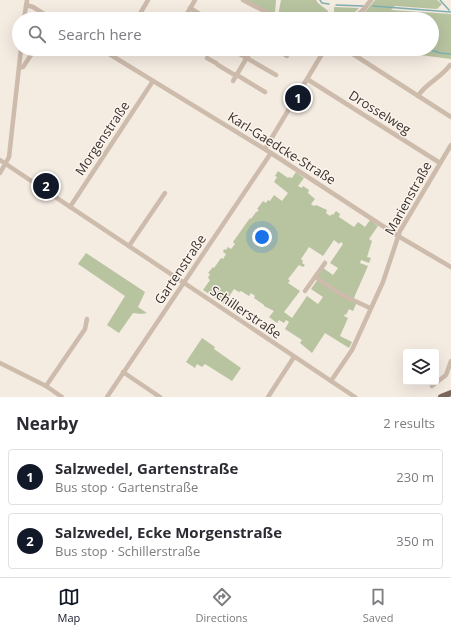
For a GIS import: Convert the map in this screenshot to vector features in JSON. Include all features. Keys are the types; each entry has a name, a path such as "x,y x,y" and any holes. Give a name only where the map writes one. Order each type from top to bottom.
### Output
{"main road":[{"path":"440,397 451,393"}],"street":[{"path":"141,0 147,2 141,12"},
{"path":"188,12 195,0"},
{"path":"243,0 263,12"},
{"path":"360,12 371,0"},
{"path":"27,3 40,12"},
{"path":"190,8 197,12"},
{"path":"0,173 9,157 20,56"},
{"path":"19,68 23,66 30,56"},
{"name":"Karl-Gaedcke-Straße","path":"112,56 265,149 398,236 451,266"},
{"path":"243,56 276,75"},
{"path":"265,149 321,56"},
{"path":"357,56 451,117"},
{"path":"208,58 265,92"},
{"path":"233,81 247,58"},
{"path":"418,96 425,86 442,74 450,66"},
{"name":"Drosselweg","path":"307,79 440,163"},
{"name":"Morgenstraße","path":"70,207 153,81"},
{"name":"Marienstraße","path":"331,381 352,350 383,282 398,236 451,145"},
{"name":"Gartenstraße","path":"107,397 271,153"},
{"name":"Schillerstraße","path":"0,160 353,396"},
{"path":"129,246 165,193"},
{"path":"305,291 325,263"},
{"path":"315,277 342,295 370,308"},
{"path":"46,386 85,329 87,319"},
{"path":"268,397 294,357"},
{"path":"432,386 446,375 451,361"},
{"path":"0,363 46,386 62,397"},
{"path":"123,372 160,397"}],"green space":[{"path":"246,0 276,0 275,12 269,12"},
{"path":"281,0 316,0 328,11 328,12 279,12"},
{"path":"375,0 437,0 442,4 437,9 395,6 391,10 421,12 365,12"},
{"path":"334,7 359,8 355,12 334,12"},
{"path":"439,13 451,14 451,59 428,56 439,56"},
{"path":"278,171 288,178 292,178 296,172 304,178 298,186 302,188 303,186 309,190 308,193 315,199 311,204 314,206 316,205 327,210 326,213 330,216 336,211 340,214 339,217 354,227 358,222 365,227 370,220 378,226 369,239 372,241 367,257 371,258 369,263 361,260 360,263 368,266 353,300 357,302 353,311 349,309 344,316 348,318 340,336 352,342 349,348 325,333 312,353 300,343 302,340 285,329 289,322 286,320 284,323 279,320 277,323 269,317 274,311 264,306 254,298 255,296 251,293 249,296 234,289 224,304 203,290 210,280 208,278 210,274 208,273 213,267 214,268 221,258 223,259 226,254 223,252 224,249 226,250 228,247 231,249 235,244 233,242 250,218 251,219 259,210 257,209 263,201 266,203 268,200 270,201 274,195 282,201 288,193 274,182 277,177 275,176","holes":["334,240 339,244 341,242 343,244 330,263 338,268 333,275 323,268 311,289 323,297 318,304 307,296 292,318 284,312 300,291 288,283 290,281 288,279 299,265 303,267 305,265 302,263 303,261 301,259 309,247 323,256"]},
{"path":"86,253 145,292 138,307 147,313 133,313 119,333 107,325 125,296 78,264"},
{"path":"202,338 215,347 214,349 241,368 232,381 205,364 202,367 197,364 195,368 186,362"}],"waterway":[{"path":"320,0 322,3 329,4"},
{"path":"440,0 449,10"},
{"path":"336,5 363,6"},
{"path":"373,6 451,12"},
{"path":"439,53 451,54"}],"place":[{"name":"Salzwedel, Gartenstraße","path":"298,98"},
{"name":"Salzwedel, Ecke Morgenstraße","path":"46,186"}]}
